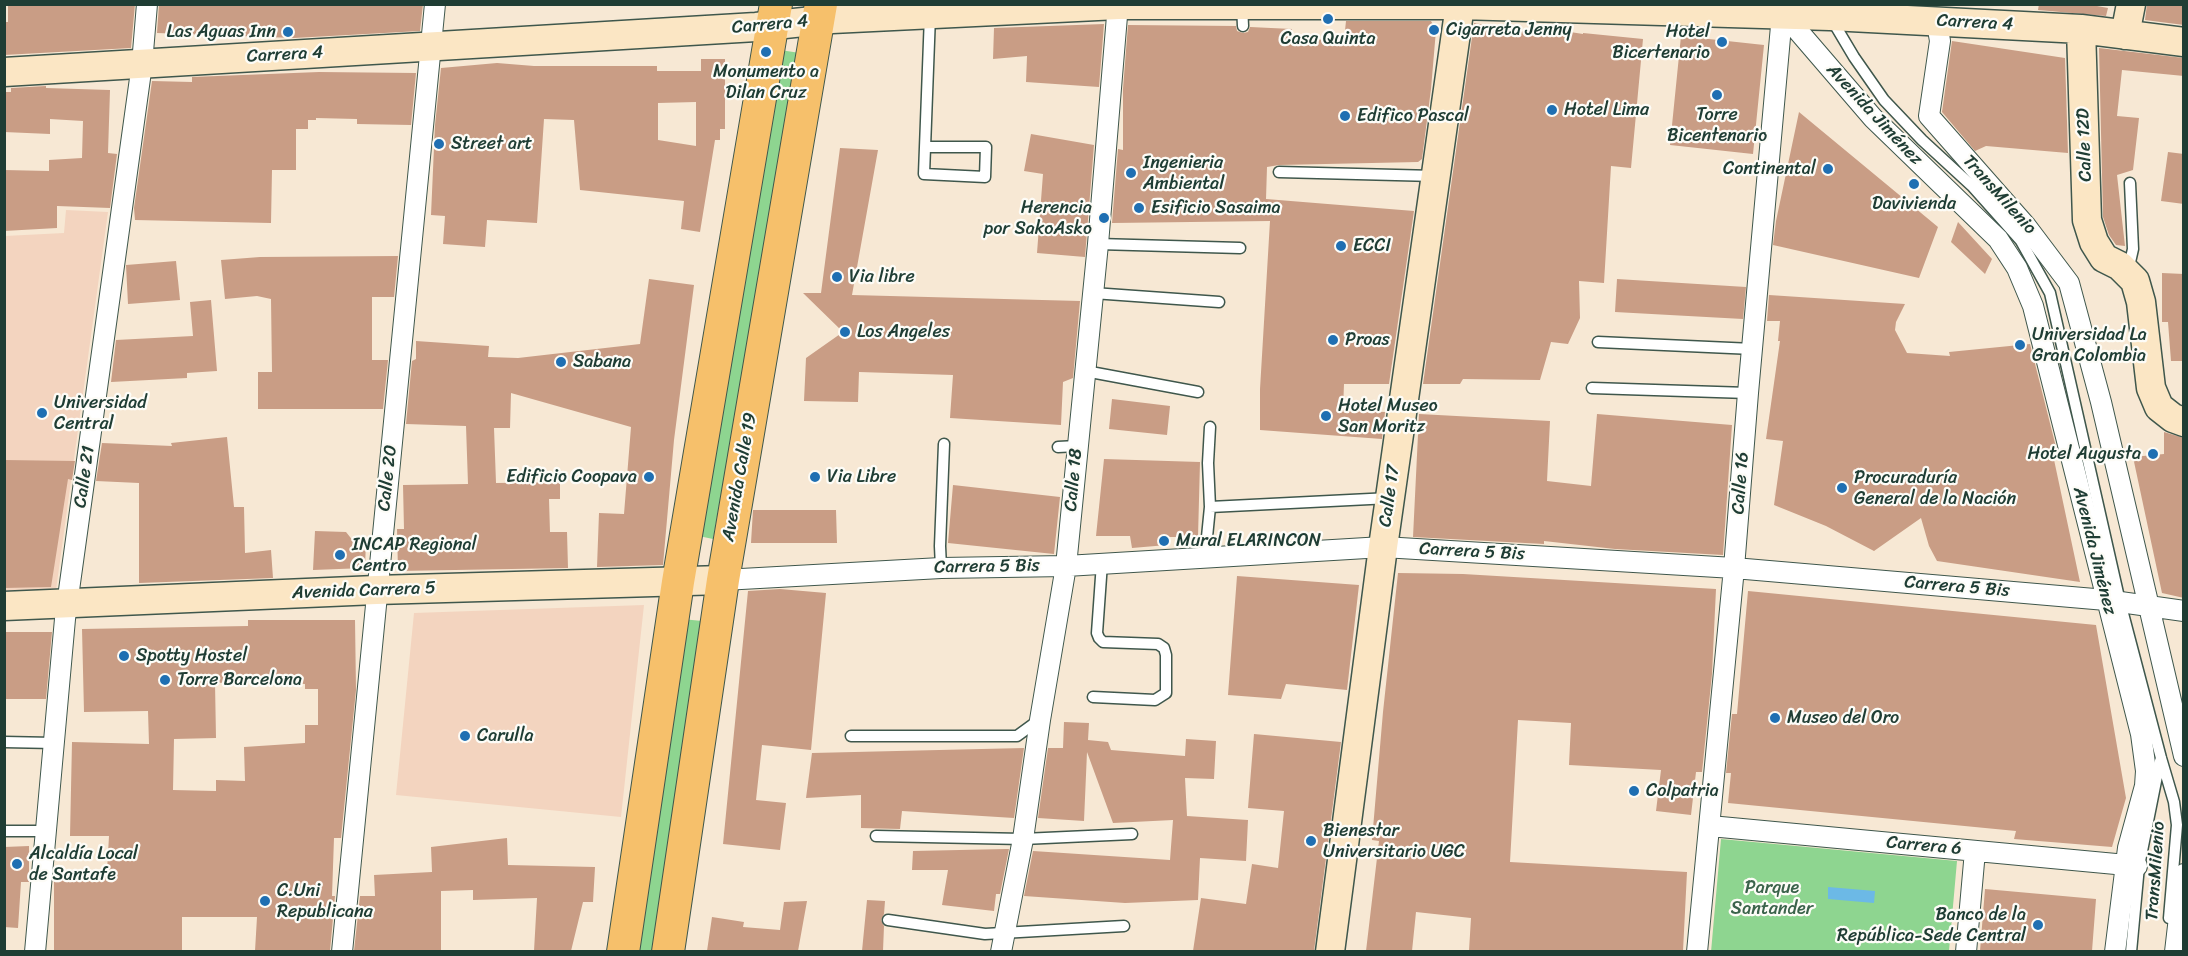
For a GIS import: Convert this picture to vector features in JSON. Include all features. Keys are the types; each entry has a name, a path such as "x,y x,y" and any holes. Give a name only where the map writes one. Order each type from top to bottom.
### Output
{"main road":[{"name":"Avenida Calle 19","path":"668,951 723,580 820,12"},
{"path":"623,951 678,582 774,15"}],"street":[{"name":"Calle 21","path":"35,951 67,603 142,64 147,4"},
{"name":"Calle 20","path":"342,951 435,4"},
{"path":"2125,34 2131,4"},
{"name":"Carrera 4","path":"4,72 432,47 820,12 930,14 1118,5 1242,15 1460,5 1788,20 1826,10 2081,28 2184,42"},
{"name":"Calle 18","path":"1003,943 1023,839 1066,566 1068,446 1085,371 1118,5"},
{"name":"Calle 17","path":"1330,951 1383,547 1460,5"},
{"path":"1927,18 1940,41 1929,116 2026,226 2069,283 2101,402 2184,756"},
{"name":"Calle 16","path":"1697,951 1734,568 1748,393 1788,20"},
{"name":"Avenida Jiménez","path":"1788,20 1873,118 1998,239 2017,268 2033,306 2113,601 2146,771 2132,866 2115,951"},
{"name":"Calle 12D","path":"2081,28 2087,220 2094,242 2104,258 2120,266 2127,274"},
{"path":"2127,274 2135,281 2141,302 2151,388 2159,407 2173,418 2184,422"},
{"name":"Carrera 5 Bis","path":"723,580 941,567 1066,566 1383,547 1734,568 2113,601 2184,611"},
{"name":"Avenida Carrera 5","path":"4,606 376,590 723,580"},
{"name":"Carrera 6","path":"1710,826 2132,866"},
{"path":"1966,951 1975,851"},
{"path":"2175,951 2184,874"}],"lane":[{"name":"TransMilenio","path":"1826,10 1854,57 1884,100 1922,140 1972,186 2007,224 2042,275 2050,293 2113,601 2175,802 2177,825 2166,951"},
{"path":"925,147 986,147 985,177 924,174 925,147 930,14"},
{"path":"1279,172 1436,176"},
{"path":"2127,274 2133,249 2130,183"},
{"path":"1098,244 1240,248"},
{"path":"1093,293 1219,302"},
{"path":"1598,342 1753,349"},
{"path":"1085,371 1198,392"},
{"path":"1592,388 1748,393"},
{"path":"1208,556 1210,427"},
{"path":"941,567 944,444"},
{"path":"1210,507 1390,498"},
{"path":"1093,696 1155,700 1166,693 1167,656 1164,648 1158,644 1103,642 1099,638 1097,633 1102,563"},
{"path":"851,736 1017,736 1040,720"},
{"path":"4,742 54,743"},
{"name":"TransMilenio","path":"2131,951 2132,866 2161,758"},
{"path":"4,831 46,831"},
{"path":"876,836 1023,839 1132,834"},
{"path":"888,920 985,934 1003,943 1021,930 1124,926"}],"shaded area":[{"name":"Universidad Central","path":"66,210 108,212 56,590 5,593 5,236 64,233"},
{"path":"644,605 621,817 396,795 414,613"}],"green space":[{"path":"780,50 800,53 713,539 694,535"},
{"path":"682,619 702,621 655,951 636,952"},
{"name":"Parque Santander","path":"1721,839 1957,861 1949,951 1711,952"}],"water":[{"path":"1828,887 1875,891 1874,903 1828,899"}],"building":[{"path":"8,4 135,4 131,48 4,55 4,22 8,22"},
{"path":"159,4 423,4 420,31 294,38 157,33"},
{"path":"2039,4 2086,4 2108,8 2106,16 2038,10"},
{"path":"2147,4 2184,4 2184,25 2145,20"},
{"path":"1346,21 1431,21 1436,30 1422,159 1418,162 1267,167 1266,199 1414,211 1389,384 1344,384 1343,410 1385,412 1382,439 1260,430 1260,389 1270,221 1112,223 1118,149 1123,150 1123,89 1128,25 1236,26 1237,31 1243,33 1248,32 1250,27 1292,29 1292,39 1344,40"},
{"path":"1474,23 1537,34 1538,27 1583,34 1643,39 1631,168 1611,166 1604,283 1579,281 1580,318 1568,344 1551,342 1540,380 1463,379 1460,384 1423,384"},
{"path":"1104,24 1099,87 1026,82 1027,56 993,59 994,28"},
{"name":"Torre Bicentenario","path":"1681,36 1764,45 1753,154 1670,145"},
{"path":"1952,41 2065,58 2068,153 1986,146 1975,151 1942,112"},
{"path":"2099,48 2184,58 2184,76 2122,70 2117,116 2139,118 2133,170 2117,175 2125,246 2116,245 2109,235 2103,217"},
{"path":"701,59 725,59 725,129 720,129 720,140 715,140 700,232 681,229 684,201 580,190 574,120 544,119 537,223 487,220 485,247 443,244 445,216 431,215 435,125 441,68 497,63 534,66 657,66 657,71 701,71","holes":["696,102 696,146 658,140 658,103"]},
{"path":"319,72 416,73 411,125 357,124 357,119 316,118 316,120 308,120 308,129 296,129 296,170 272,170 271,223 135,220 134,208 152,81 192,82 192,77"},
{"path":"46,86 46,88 110,90 108,153 117,154 110,208 57,206 57,228 4,231 4,170 49,171 49,160 82,158 83,121 50,119 50,134 4,132 4,92 11,92 11,88"},
{"name":"Continental","path":"1799,112 1938,227 1919,278 1773,245"},
{"path":"1031,134 1094,145 1085,257 1037,253 1043,174 1024,171"},
{"path":"840,148 878,150 852,295 1080,301 1073,378 1063,382 1061,425 950,418 953,375 859,372 858,402 804,401 806,358 843,332 803,293 821,293"},
{"path":"2168,152 2184,154 2184,204 2161,201"},
{"path":"1958,222 1992,259 1985,274 1951,242"},
{"path":"398,256 394,297 372,297 372,360 388,360 383,409 258,409 258,372 272,372 271,299 257,296 225,299 221,260 260,257"},
{"path":"176,261 180,300 128,304 126,265"},
{"path":"2162,273 2184,274 2184,361 2171,361 2168,322 2162,322"},
{"path":"649,279 694,285 674,440 663,565 597,567 599,513 624,514 631,427 511,393 510,428 494,428 496,483 560,482 560,499 549,499 550,532 567,532 568,568 398,571 397,529 404,529 403,485 468,484 466,426 406,424 412,361 416,359 416,341 489,346 488,357 518,358 640,344"},
{"path":"1617,279 1746,287 1743,319 1615,312"},
{"path":"1769,295 1905,304 1896,322 1895,330 1907,353 1950,356 1949,352 2030,344 2058,455 2053,455 2080,582 1937,561 1929,546 1921,518 1874,551 1826,526 1774,505 1783,441 1766,439 1780,341 1778,341 1780,321 1767,321"},
{"path":"211,300 217,371 187,373 187,378 111,382 116,340 193,336 190,302"},
{"path":"1112,399 1170,406 1167,435 1109,429"},
{"path":"1419,414 1550,421 1547,481 1591,486 1597,414 1732,425 1723,555 1615,549 1544,541 1544,544 1413,537"},
{"path":"2164,432 2184,438 2184,598 2162,593 2133,457 2164,454"},
{"path":"227,437 234,507 244,507 245,553 271,550 273,578 139,583 139,483 96,481 102,443 172,446 171,443"},
{"path":"1104,459 1200,462 1198,537 1168,537 1167,545 1132,548 1130,536 1096,536"},
{"name":"Universidad Central","path":"4,460 75,461 72,480 68,479 51,587 4,588"},
{"path":"953,485 1060,497 1054,554 948,543"},
{"path":"753,510 836,510 837,543 751,543"},
{"name":"INCAP Regional Centro","path":"315,531 346,532 354,542 366,541 365,568 313,570"},
{"path":"1398,573 1463,574 1716,589 1712,674 1702,772 1696,772 1691,815 1656,811 1661,770 1569,765 1571,723 1518,720 1510,862 1687,872 1683,951 1469,951 1471,918 1416,912 1412,951 1366,951 1379,841 1372,840"},
{"path":"1237,576 1359,585 1347,690 1286,684 1281,699 1228,695"},
{"path":"780,589 826,593 811,750 762,745 756,800 786,803 780,850 723,844 748,591"},
{"path":"1748,591 2096,625 2126,798 2112,847 2014,839 2016,831 1728,803 1731,773 1726,773 1732,714 1737,714"},
{"path":"248,620 355,620 356,690 341,838 334,838 332,896 335,896 330,951 255,951 257,917 182,917 182,951 54,951 54,871 107,871 109,836 70,836 72,742 149,744 148,711 84,712 82,629 248,626","holes":["215,683 305,684 305,689 318,689 318,725 305,725 305,743 244,747 245,781 216,780 216,791 173,790 174,739 216,738"]},
{"path":"4,632 52,632 46,699 4,699"},
{"path":"1064,722 1089,723 1088,740 1108,742 1111,750 1185,756 1186,739 1216,741 1214,779 1185,778 1187,816 1248,820 1246,861 1200,858 1198,900 1125,903 1024,896 1033,851 1170,860 1173,820 1113,823 1087,752 1084,821 1038,818 1048,748 1063,748"},
{"path":"1254,734 1341,742 1314,951 1193,951 1201,898 1246,904 1252,864 1278,868 1284,811 1248,808"},
{"path":"1024,748 1014,818 902,811 900,829 861,828 861,795 806,798 812,753"},
{"path":"507,838 508,865 595,867 593,902 583,902 571,951 534,951 537,898 473,900 473,890 441,891 441,951 354,951 360,896 375,896 374,875 432,872 431,847"},
{"path":"29,846 29,882 21,882 18,928 4,927 4,847"},
{"path":"1009,849 1000,894 996,894 994,911 942,905 948,870 912,870 913,851"},
{"name":"Banco de la República-Sede Central","path":"1985,889 2096,899 2092,951 1980,951"},
{"path":"867,900 885,901 881,920 884,926 883,951 862,951"},
{"path":"807,901 798,951 707,951 712,917 744,922 743,927 780,930 784,902"}],"place":[{"name":"Casa Quinta","path":"1328,19"},
{"name":"Cigarreta Jenny","path":"1434,30"},
{"name":"Las Aguas Inn","path":"288,32"},
{"name":"Hotel Bicertenario","path":"1722,42"},
{"name":"Monumento a Dilan Cruz","path":"766,52"},
{"name":"Torre Bicentenario","path":"1717,95"},
{"name":"Hotel Lima","path":"1552,110"},
{"name":"Edifico Pascal","path":"1345,116"},
{"name":"Street art","path":"439,144"},
{"name":"Continental","path":"1828,169"},
{"name":"Ingenieria Ambiental","path":"1131,173"},
{"name":"Davivienda","path":"1914,184"},
{"name":"Esificio Sasaima","path":"1139,208"},
{"name":"Herencia por SakoAsko","path":"1104,218"},
{"name":"ECCI","path":"1341,246"},
{"name":"Via libre","path":"837,277"},
{"name":"Los Angeles","path":"845,332"},
{"name":"Proas","path":"1333,340"},
{"name":"Universidad La Gran Colombia","path":"2020,345"},
{"name":"Sabana","path":"561,362"},
{"name":"Universidad Central","path":"42,413"},
{"name":"Hotel Museo San Moritz","path":"1326,416"},
{"name":"Hotel Augusta","path":"2153,454"},
{"name":"Edificio Coopava","path":"649,477"},
{"name":"Via Libre","path":"815,477"},
{"name":"Procuraduría General de la Nación","path":"1842,488"},
{"name":"Mural ELARINCON","path":"1164,541"},
{"name":"INCAP Regional Centro","path":"340,555"},
{"name":"Spotty Hostel","path":"124,656"},
{"name":"Torre Barcelona","path":"165,680"},
{"name":"Museo del Oro","path":"1775,718"},
{"name":"Carulla","path":"465,736"},
{"name":"Colpatria","path":"1634,791"},
{"name":"Bienestar Universitario UGC","path":"1311,841"},
{"name":"Alcaldía Local de Santafe","path":"17,864"},
{"name":"C.Uni Republicana","path":"265,901"},
{"name":"Banco de la República-Sede Central","path":"2038,925"}]}
